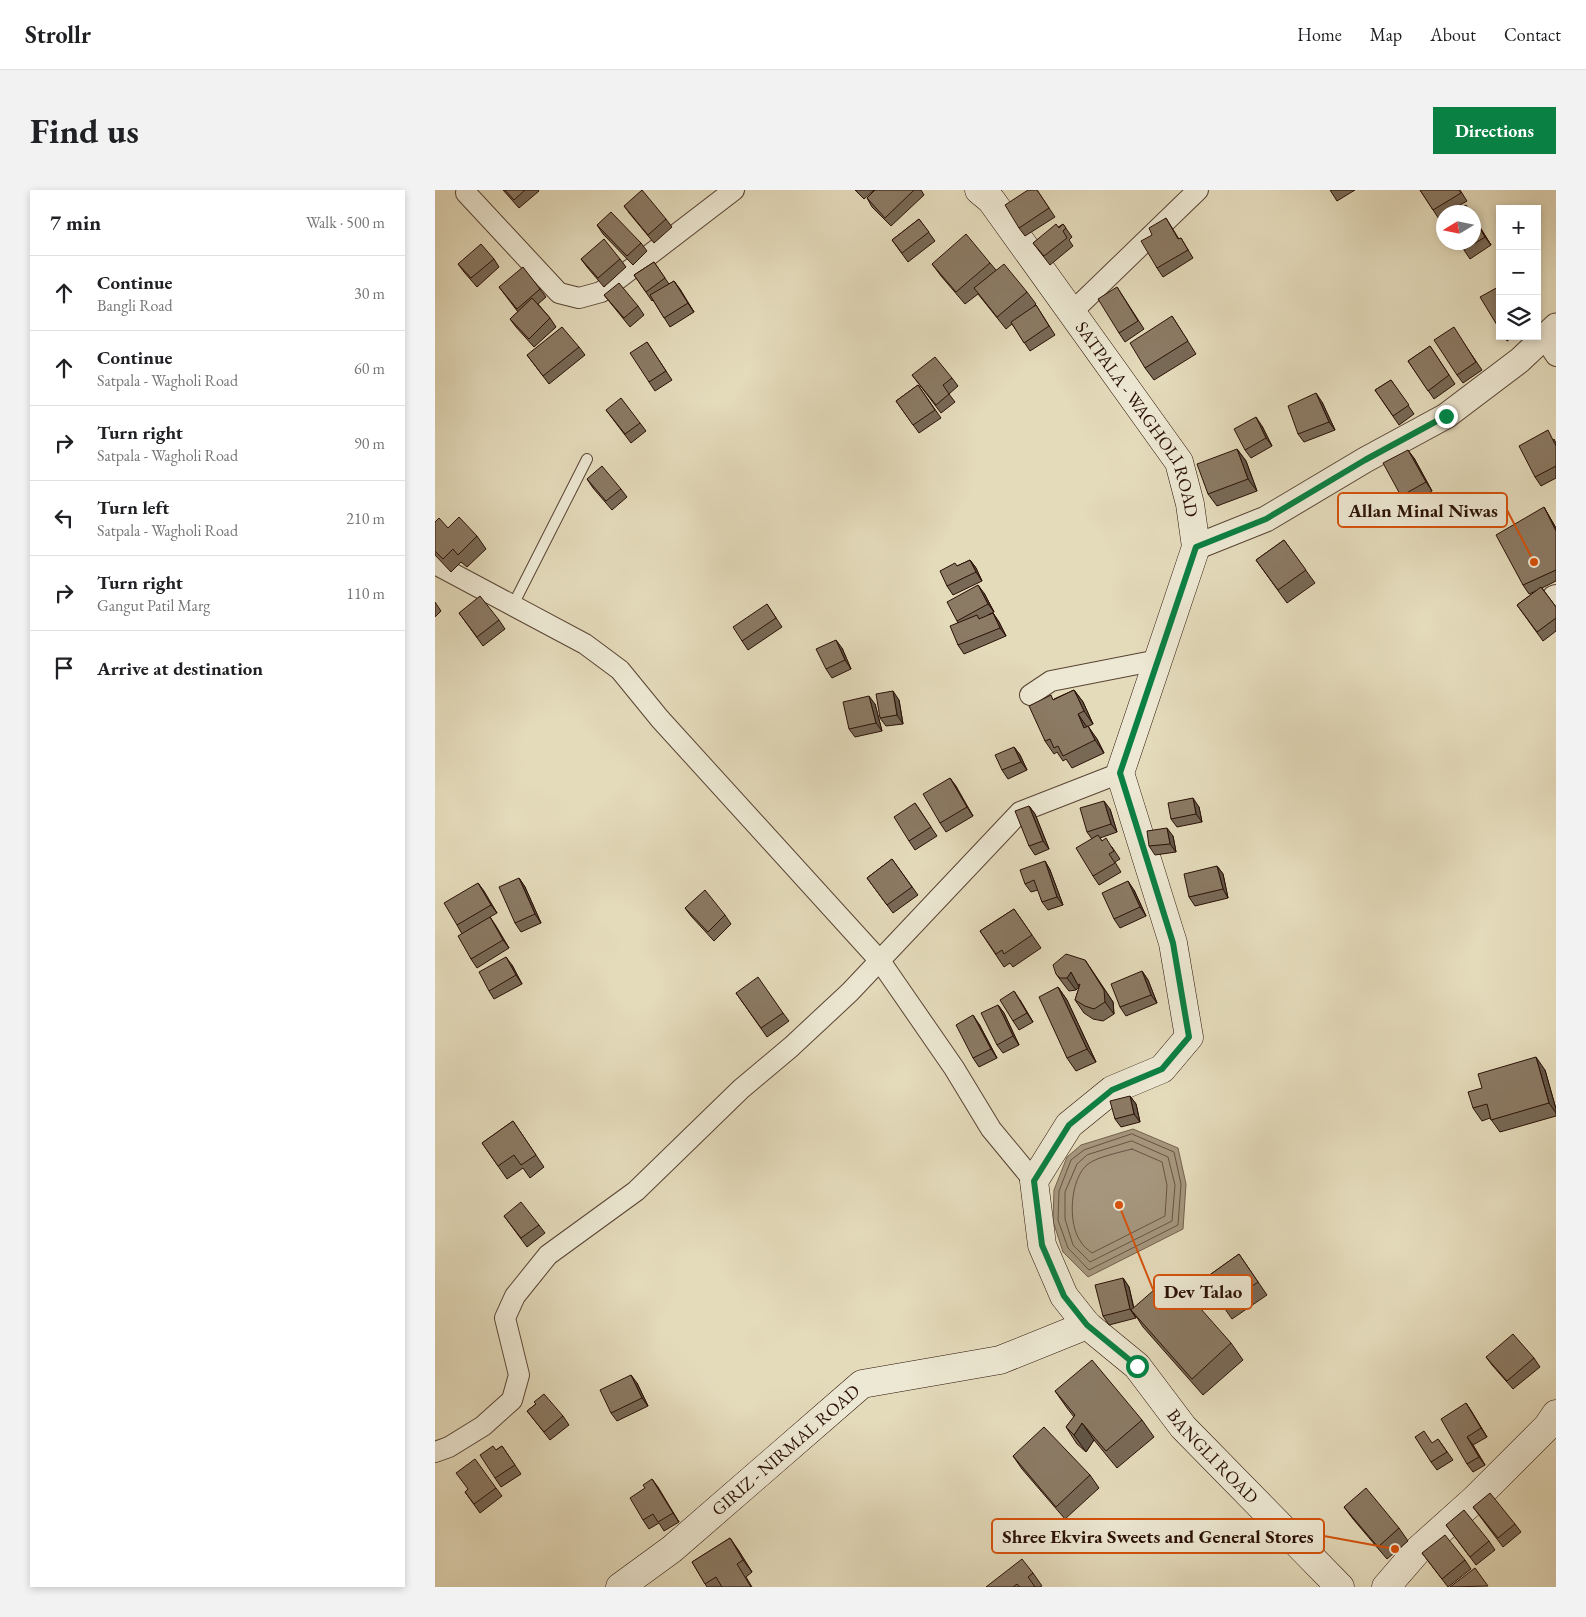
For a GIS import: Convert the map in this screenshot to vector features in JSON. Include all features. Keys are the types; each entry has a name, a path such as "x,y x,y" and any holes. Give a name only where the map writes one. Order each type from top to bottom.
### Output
{"main road":[{"name":"SATPALA - WAGHOLI ROAD","path":"979,190 991,200 1179,462 1191,504 1196,547 1120,773"},
{"path":"1087,1325 1064,1296 1042,1245 1034,1181 1069,1125 1112,1090 1162,1069 1189,1037 1173,943 1120,773"},
{"name":"GIRIZ - NIRMAL ROAD","path":"620,1587 672,1549 862,1384 1000,1360 1087,1325"},
{"name":"BANGLI ROAD","path":"1087,1325 1137,1366 1183,1427 1339,1587"},
{"path":"1386,1587 1417,1552 1475,1499 1547,1427 1556,1414"}],"street":[{"path":"466,193 559,293 579,298 601,292 734,190"},
{"path":"1071,313 1197,190"},
{"path":"1196,547 1266,519 1365,460 1446,416 1520,360 1552,340"},
{"path":"435,564 585,644 620,670 661,719 880,961 954,1068 991,1129 1034,1181"},
{"path":"1030,695 1051,681 1158,660"},
{"path":"435,1452 449,1447 483,1426 512,1400 519,1375 505,1318 515,1296 548,1255 635,1190 741,1089 791,1047 844,998 1020,812 1120,773"}],"lane":[{"path":"513,605 587,459"}],"water":[{"path":"1133,1129 1178,1148 1186,1184 1183,1229 1088,1277 1063,1252 1053,1221 1054,1190 1067,1157 1081,1145"}],"building":[{"path":"505,190 525,190 514,200"},
{"path":"642,190 666,219 648,235 624,206"},
{"path":"875,190 914,190 885,218 867,198"},
{"path":"1028,190 1037,190 1049,208 1019,228 1005,205"},
{"path":"1420,190 1459,190 1461,193 1441,205 1436,205 1436,208 1433,210"},
{"path":"611,212 641,243 627,256 597,225"},
{"path":"1166,218 1178,239 1181,238 1188,250 1157,268 1141,241 1152,235 1149,228"},
{"path":"919,219 929,232 902,253 892,240"},
{"path":"1056,224 1059,228 1063,224 1066,228 1063,231 1067,238 1044,256 1033,243"},
{"path":"1481,230 1485,237 1481,239"},
{"path":"966,234 990,263 956,292 932,264"},
{"path":"604,239 620,259 598,278 581,259"},
{"path":"481,244 494,259 471,278 458,264"},
{"path":"654,262 665,278 646,292 634,275"},
{"path":"1004,264 1027,292 997,317 974,288"},
{"path":"523,267 540,289 517,309 499,287"},
{"path":"674,281 688,303 664,318 650,295"},
{"path":"619,283 638,306 624,318 604,295"},
{"path":"1117,287 1138,321 1119,333 1098,299"},
{"path":"1496,288 1496,323 1480,297"},
{"path":"532,298 550,318 529,339 510,319"},
{"path":"1036,305 1049,326 1024,343 1011,322"},
{"path":"1172,316 1188,341 1145,368 1130,343"},
{"path":"562,327 579,347 543,376 527,355"},
{"path":"1454,327 1476,362 1457,375 1434,340"},
{"path":"647,342 666,371 649,382 630,353"},
{"path":"1430,346 1449,375 1428,391 1408,361"},
{"path":"935,357 952,378 943,385 949,394 936,405 912,375"},
{"path":"1391,380 1409,405 1393,416 1375,390"},
{"path":"918,385 935,410 913,425 896,401"},
{"path":"1316,393 1329,422 1298,434 1288,406"},
{"path":"621,398 640,423 625,434 606,410"},
{"path":"1256,417 1266,438 1245,450 1234,429"},
{"path":"1548,430 1556,446 1556,466 1535,477 1519,446"},
{"path":"1237,449 1248,479 1208,494 1197,464"},
{"path":"1408,450 1426,482 1401,496 1383,463"},
{"path":"602,466 621,489 606,501 587,479"},
{"path":"1544,507 1556,531 1556,570 1523,585 1496,535"},
{"path":"459,517 477,536 458,555 453,549 443,559 435,551 435,522 439,518 448,528"},
{"path":"1284,540 1306,570 1278,590 1256,560"},
{"path":"970,560 976,572 947,586 940,571 955,563 957,566"},
{"path":"978,585 988,604 957,621 947,602"},
{"path":"1541,587 1556,607 1556,618 1537,632 1517,605"},
{"path":"480,596 499,620 477,637 459,613"},
{"path":"767,604 776,618 742,641 733,627"},
{"path":"993,613 1000,628 958,645 950,626 977,615 979,619"},
{"path":"836,640 845,660 826,669 816,649"},
{"path":"1074,690 1084,711 1078,714 1084,728 1088,726 1095,740 1063,756 1058,746 1054,748 1050,739 1045,741 1029,706 1051,695 1053,700"},
{"path":"893,691 897,715 880,718 876,694"},
{"path":"869,696 876,723 849,729 843,702"},
{"path":"1014,747 1021,762 1002,770 995,755"},
{"path":"950,778 967,807 940,823 923,794"},
{"path":"1193,798 1196,814 1171,819 1168,803"},
{"path":"1104,801 1111,824 1087,832 1080,808"},
{"path":"915,803 931,827 909,841 894,817"},
{"path":"1029,806 1043,841 1029,846 1015,811"},
{"path":"1167,828 1170,844 1149,846 1147,831"},
{"path":"1098,835 1102,841 1106,838 1114,851 1109,854 1115,863 1093,876 1076,848"},
{"path":"892,859 912,887 887,905 867,878"},
{"path":"1045,861 1057,897 1042,902 1034,880 1025,884 1020,870"},
{"path":"1217,866 1223,889 1189,897 1184,874"},
{"path":"519,878 535,914 515,923 499,887"},
{"path":"1128,881 1140,907 1114,919 1102,893"},
{"path":"478,883 491,905 457,925 444,903"},
{"path":"705,890 725,915 708,932 685,908"},
{"path":"1014,909 1032,935 1004,954 1002,950 996,954 980,931"},
{"path":"490,917 503,940 471,959 458,936"},
{"path":"1066,954 1085,960 1104,990 1105,1002 1094,1009 1075,1000 1080,984 1078,985 1071,972 1067,978 1060,978 1056,974 1053,965"},
{"path":"506,957 516,975 489,991 479,972"},
{"path":"1142,971 1151,995 1120,1007 1111,984"},
{"path":"758,977 783,1013 761,1028 736,993"},
{"path":"1058,987 1087,1049 1067,1058 1039,997"},
{"path":"1014,991 1027,1013 1013,1021 1000,1000"},
{"path":"998,1005 1013,1036 997,1045 981,1013"},
{"path":"973,1015 991,1049 973,1058 956,1025"},
{"path":"1536,1057 1549,1103 1491,1120 1487,1104 1473,1108 1468,1092 1482,1088 1478,1074"},
{"path":"1130,1096 1134,1114 1115,1119 1110,1101"},
{"path":"513,1121 536,1155 521,1165 514,1155 498,1166 482,1143"},
{"path":"521,1202 539,1225 521,1238 504,1216"},
{"path":"1239,1254 1258,1282 1223,1306 1204,1279"},
{"path":"1123,1278 1130,1309 1103,1316 1095,1285"},
{"path":"1162,1283 1168,1289 1173,1284 1182,1294 1185,1291 1231,1343 1192,1379 1131,1310"},
{"path":"1513,1334 1534,1358 1507,1381 1486,1357"},
{"path":"1092,1360 1142,1420 1106,1451 1082,1423 1074,1435 1066,1427 1075,1415 1055,1391"},
{"path":"631,1375 642,1398 611,1413 600,1390"},
{"path":"544,1394 563,1416 544,1432 527,1411"},
{"path":"1466,1403 1481,1428 1467,1437 1479,1457 1467,1464 1441,1419"},
{"path":"1044,1427 1090,1475 1056,1507 1013,1456"},
{"path":"1424,1431 1432,1443 1438,1439 1447,1452 1431,1462 1415,1437"},
{"path":"493,1446 496,1450 502,1446 515,1465 495,1478 480,1455"},
{"path":"475,1459 496,1488 474,1504 465,1492 468,1489 456,1473"},
{"path":"652,1479 673,1513 658,1522 653,1514 643,1520 630,1498 645,1488 643,1485"},
{"path":"1366,1488 1399,1528 1378,1547 1344,1507"},
{"path":"1490,1493 1515,1524 1498,1538 1473,1507"},
{"path":"1464,1510 1489,1541 1470,1557 1446,1525"},
{"path":"1445,1535 1465,1560 1442,1579 1422,1553"},
{"path":"730,1538 743,1560 737,1564 751,1587 722,1587 716,1577 705,1584 692,1562"},
{"path":"1022,1559 1033,1573 1028,1577 1035,1587 1020,1587 1017,1584 1013,1587 986,1587"},
{"path":"1475,1568 1488,1586 1450,1587"}],"place":[{"name":"Allan Minal Niwas","path":"1534,562"},
{"name":"Dev Talao","path":"1119,1205"},
{"name":"Shree Ekvira Sweets and General Stores","path":"1395,1549"}],"route":[{"path":"1137,1366 1087,1325 1064,1296 1042,1245 1034,1181 1069,1125 1112,1090 1162,1069 1189,1037 1173,943 1120,773 1196,547 1266,519 1365,460 1446,416"}]}
